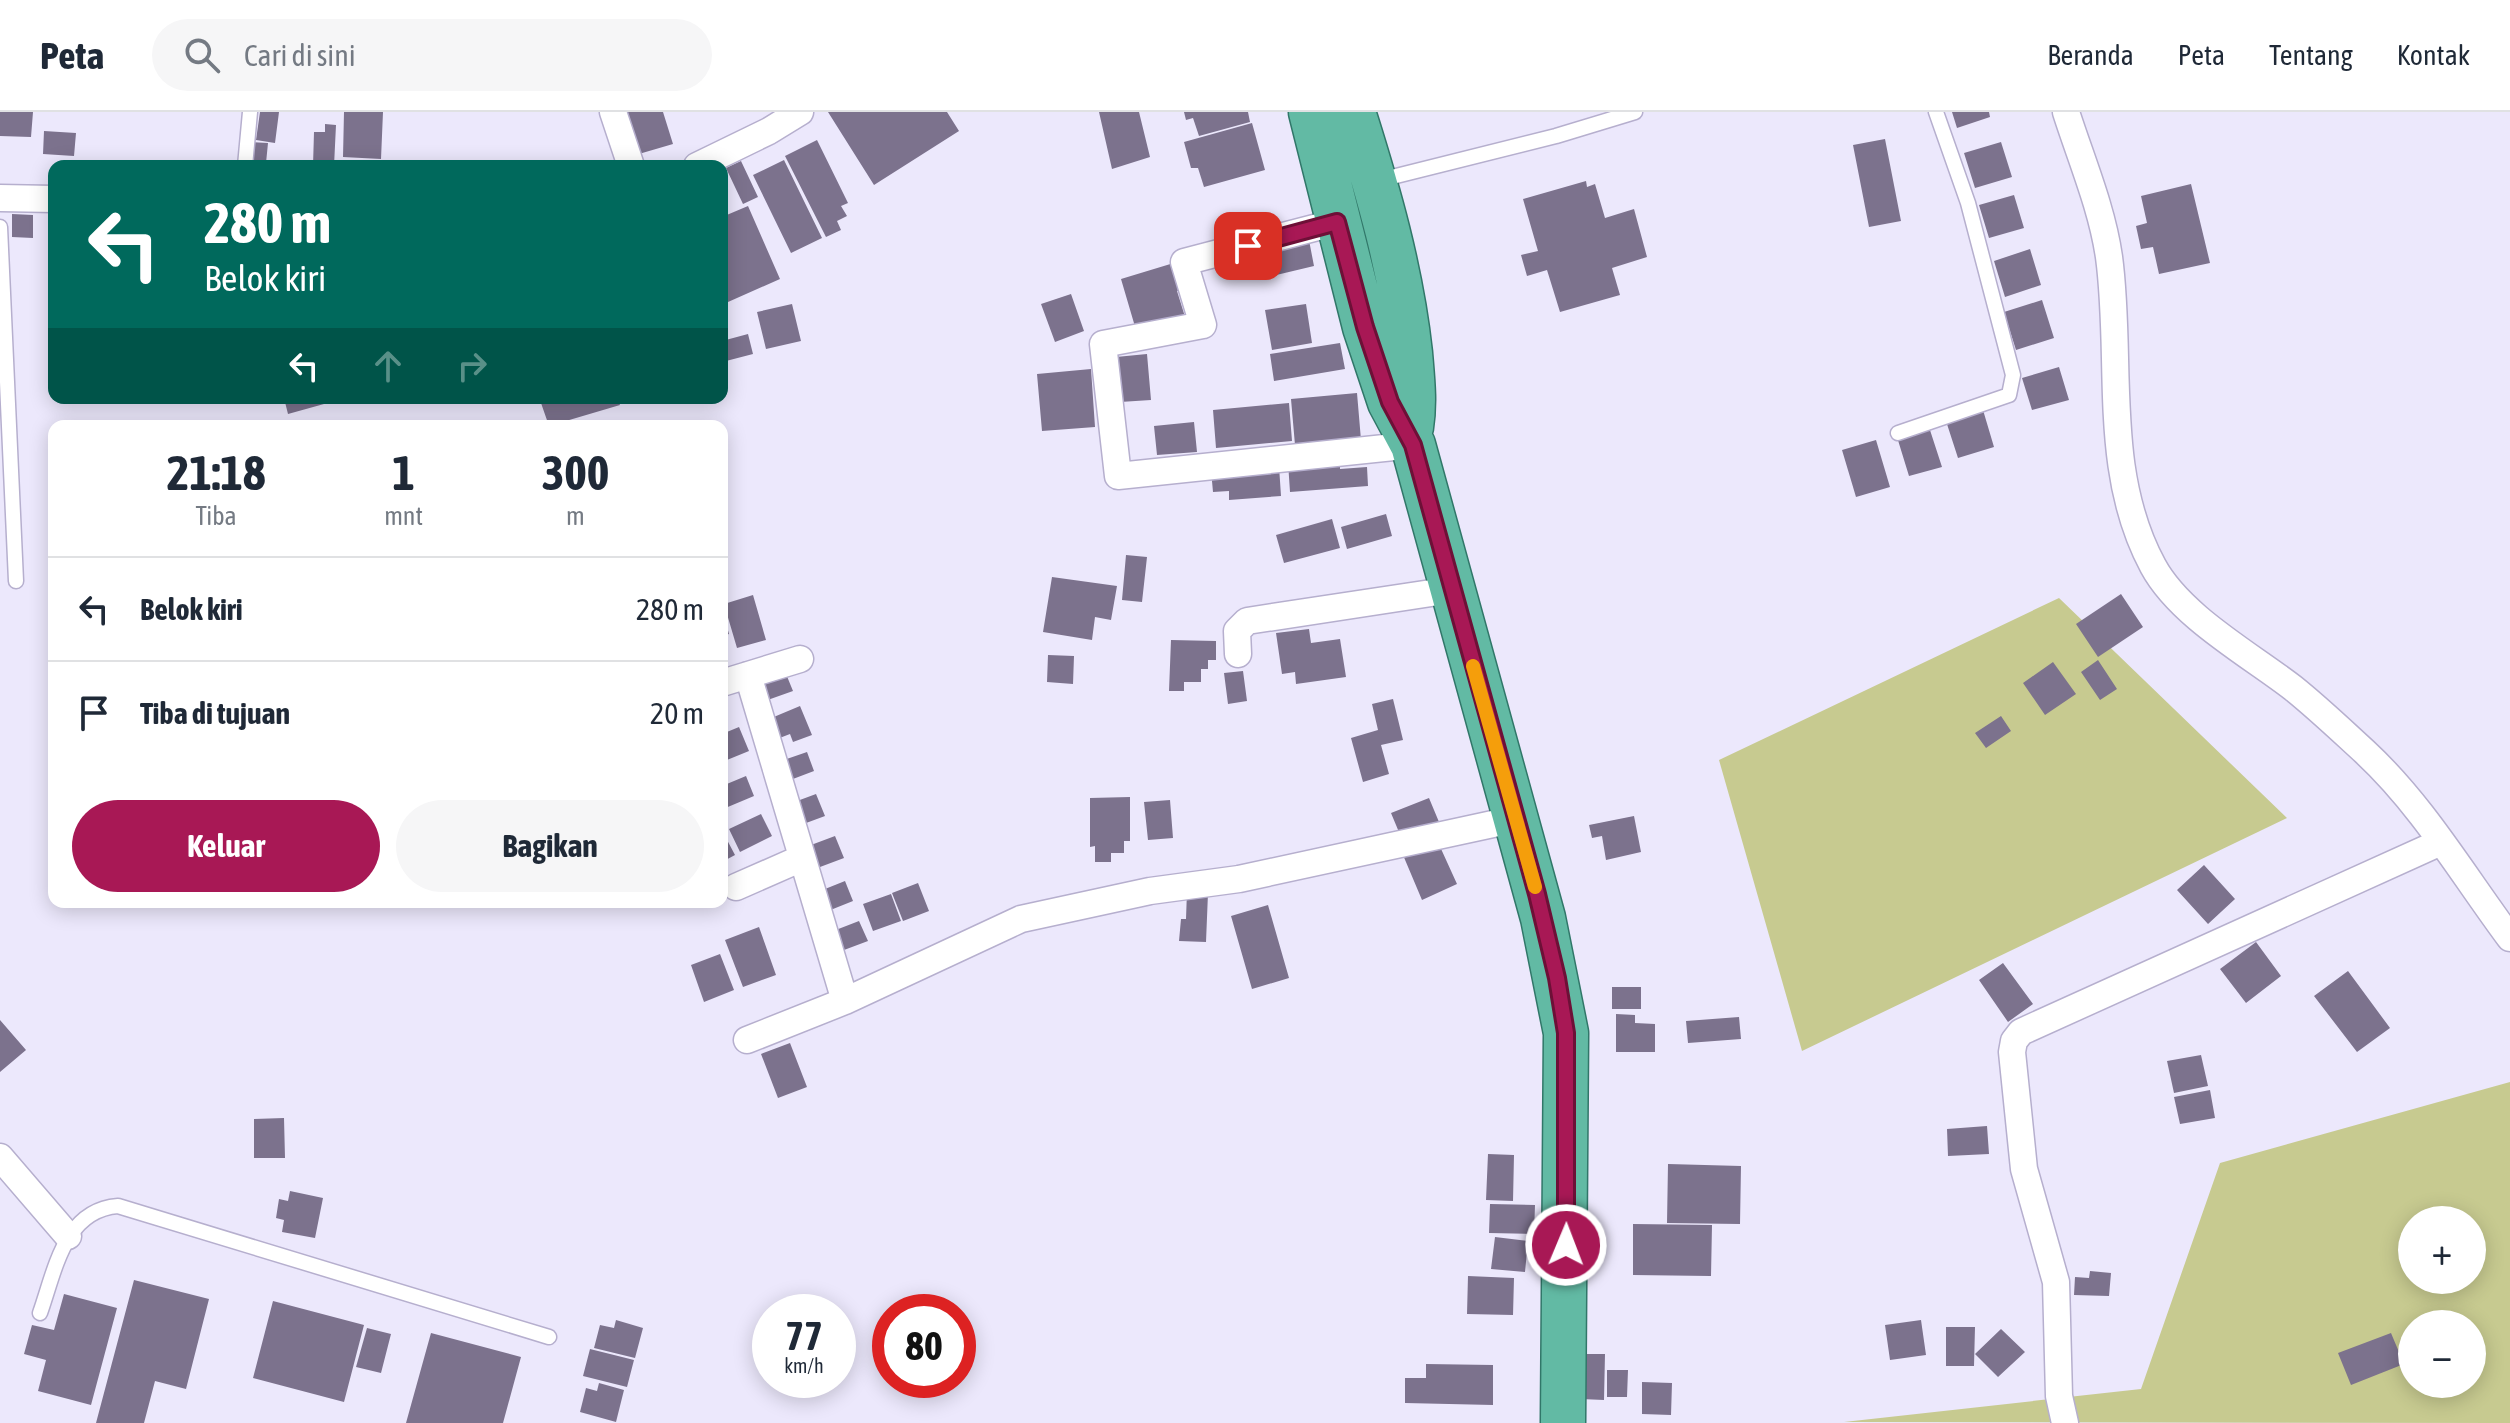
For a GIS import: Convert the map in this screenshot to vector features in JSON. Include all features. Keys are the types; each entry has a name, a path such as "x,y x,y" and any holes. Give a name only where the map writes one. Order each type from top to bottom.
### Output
{"highway":[{"path":"1311,112 1365,327 1390,402 1411,439"},
{"path":"1353,112 1375,181 1400,285 1413,387 1411,439 1543,918 1566,1033 1563,1423"}],"street":[{"path":"613,112 629,160"},
{"path":"709,160 800,112"},
{"path":"2066,112 2104,233 2112,292 2117,423 2125,486 2154,567 2174,592 2232,646 2293,688 2396,782 2510,938"},
{"path":"0,198 48,199"},
{"path":"1337,222 1184,262 1203,325 1103,344 1118,476 1411,439"},
{"path":"1238,654 1237,631 1247,621 1451,590"},
{"path":"728,681 800,659"},
{"path":"748,675 845,1001"},
{"path":"747,1040 845,1001 1021,919 1150,891 1239,879 1516,819"},
{"path":"2065,1423 2059,1396 2056,1282 2024,1169 2012,1062 2014,1041 2021,1032 2441,842"},
{"path":"736,887 802,858"},
{"path":"0,1157 68,1236"}],"lane":[{"path":"246,160 250,112"},
{"path":"1375,181 1543,139 1635,112"},
{"path":"1898,433 2009,395 2013,388 2013,375 1968,203 1936,112"},
{"path":"0,227 16,581"},
{"path":"40,1313 68,1236 90,1213 118,1206 549,1337"}],"green space":[{"path":"2059,598 2287,818 1802,1051 1719,760"},
{"path":"2510,1082 2510,1423 1844,1422 2141,1389 2220,1163"}],"building":[{"path":"0,112 33,112 31,137 0,136"},
{"path":"260,112 279,112 275,143 256,140"},
{"path":"344,112 383,112 381,159 343,157"},
{"path":"626,112 663,112 673,144 632,156"},
{"path":"828,112 947,112 959,131 874,185"},
{"path":"1099,112 1139,112 1150,157 1112,169"},
{"path":"1184,112 1248,112 1250,122 1199,136 1193,118 1186,120"},
{"path":"1952,112 1989,112 1990,117 1957,128"},
{"path":"1252,123 1265,170 1204,187 1198,168 1191,168 1184,142"},
{"path":"325,124 336,125 334,160 313,160 314,132 325,132"},
{"path":"44,131 76,133 74,156 43,154"},
{"path":"1885,139 1901,221 1869,227 1853,145"},
{"path":"817,140 848,203 841,206 847,216 837,221 841,230 826,237 785,156"},
{"path":"251,142 268,143 266,160 249,160"},
{"path":"2001,142 2012,177 1975,188 1964,153"},
{"path":"784,160 822,238 791,253 753,175"},
{"path":"741,161 758,197 743,204 728,167"},
{"path":"1586,181 1587,187 1595,184 1605,218 1634,209 1647,257 1612,268 1620,295 1560,312 1547,270 1527,276 1521,255 1538,251 1523,199"},
{"path":"2191,184 2210,263 2159,274 2153,247 2141,249 2136,226 2147,223 2141,196"},
{"path":"2014,195 2024,228 1989,238 1979,205"},
{"path":"748,206 780,279 728,302 728,214"},
{"path":"12,214 33,215 33,238 12,237"},
{"path":"1308,235 1314,266 1260,279 1253,249"},
{"path":"2030,249 2041,285 2005,297 1994,261"},
{"path":"1177,262 1185,288 1177,291 1186,320 1136,330 1121,279"},
{"path":"1071,294 1084,331 1055,342 1041,304"},
{"path":"2042,300 2054,338 2016,350 2004,312"},
{"path":"792,304 801,341 766,349 757,312"},
{"path":"1306,304 1312,343 1272,350 1265,310"},
{"path":"748,334 753,354 728,360 728,339"},
{"path":"1340,343 1345,369 1274,381 1270,354"},
{"path":"1147,354 1151,400 1120,402 1116,357"},
{"path":"2059,367 2069,400 2032,410 2022,378"},
{"path":"1091,369 1095,427 1042,431 1037,374"},
{"path":"1357,393 1361,440 1295,445 1291,399"},
{"path":"1289,403 1292,441 1216,448 1213,410"},
{"path":"286,404 324,404 288,414"},
{"path":"541,404 620,405 569,420 547,420"},
{"path":"1983,410 1994,447 1958,458 1946,421"},
{"path":"1194,422 1197,452 1157,455 1154,426"},
{"path":"1929,427 1942,467 1909,476 1897,437"},
{"path":"1876,440 1890,487 1856,497 1842,450"},
{"path":"1340,458 1340,469 1367,467 1368,486 1290,492 1288,462"},
{"path":"1279,466 1281,496 1229,500 1229,491 1213,492 1211,470"},
{"path":"1386,514 1392,536 1347,549 1341,527"},
{"path":"1332,519 1340,548 1284,563 1276,535"},
{"path":"1126,555 1147,557 1142,602 1122,600"},
{"path":"1052,577 1117,586 1111,620 1095,617 1092,640 1043,632"},
{"path":"2121,594 2143,627 2098,657 2076,624"},
{"path":"753,595 766,640 737,648 728,618 728,603"},
{"path":"1309,629 1311,643 1340,639 1346,677 1296,684 1295,672 1282,674 1276,633"},
{"path":"1171,640 1216,641 1216,660 1208,660 1208,669 1201,669 1201,682 1184,682 1184,691 1169,691"},
{"path":"1048,655 1074,656 1073,684 1047,682"},
{"path":"2098,660 2117,689 2100,700 2081,672"},
{"path":"2053,662 2076,694 2045,715 2023,683"},
{"path":"784,669 793,691 762,702 754,680"},
{"path":"1243,671 1247,701 1228,704 1224,673"},
{"path":"1393,699 1403,740 1381,745 1389,774 1363,782 1351,738 1378,730 1372,704"},
{"path":"800,706 812,735 793,742 790,734 777,739 769,719"},
{"path":"2001,716 2011,731 1986,748 1975,733"},
{"path":"739,727 749,751 728,760 728,732"},
{"path":"807,752 814,771 785,782 778,762"},
{"path":"746,776 754,796 728,807 728,784"},
{"path":"816,794 825,816 798,826 789,804"},
{"path":"1130,797 1130,841 1124,841 1124,853 1111,853 1111,862 1095,862 1095,846 1090,847 1090,798"},
{"path":"1429,798 1439,822 1401,837 1391,813"},
{"path":"1170,800 1173,838 1148,840 1144,802"},
{"path":"761,814 772,836 740,852 729,829"},
{"path":"1634,816 1641,852 1606,860 1602,836 1592,838 1589,825"},
{"path":"835,836 844,858 812,870 803,848"},
{"path":"1437,840 1457,884 1422,900 1403,855"},
{"path":"728,842 735,855 728,859"},
{"path":"2204,865 2235,899 2208,924 2177,890"},
{"path":"845,881 853,901 823,913 815,893"},
{"path":"918,883 929,911 903,921 892,893"},
{"path":"1187,891 1208,893 1206,942 1179,941 1181,919 1186,919"},
{"path":"891,894 901,921 873,931 863,904"},
{"path":"1268,905 1289,978 1252,989 1231,916"},
{"path":"859,921 868,941 836,953 828,933"},
{"path":"759,927 776,975 743,987 725,940"},
{"path":"2256,942 2281,976 2246,1003 2220,969"},
{"path":"720,954 734,990 704,1002 691,965"},
{"path":"2003,963 2033,1004 2008,1022 1979,980"},
{"path":"2348,971 2390,1028 2357,1052 2314,996"},
{"path":"1612,987 1641,987 1641,1009 1612,1009"},
{"path":"1616,1014 1635,1015 1635,1023 1655,1024 1655,1052 1616,1052"},
{"path":"1739,1017 1741,1039 1688,1043 1686,1021"},
{"path":"0,1020 26,1050 0,1072"},
{"path":"790,1043 807,1087 778,1098 761,1054"},
{"path":"2201,1055 2208,1086 2174,1093 2167,1061"},
{"path":"2210,1090 2215,1118 2180,1124 2174,1097"},
{"path":"284,1118 285,1158 254,1158 254,1119"},
{"path":"1987,1126 1989,1154 1948,1156 1947,1129"},
{"path":"1488,1154 1514,1155 1513,1201 1486,1200"},
{"path":"1668,1164 1741,1166 1740,1224 1667,1223"},
{"path":"290,1191 323,1198 315,1238 282,1232 284,1220 276,1218 279,1199 288,1201"},
{"path":"1490,1204 1535,1205 1534,1234 1489,1233"},
{"path":"1633,1224 1712,1225 1711,1276 1633,1275"},
{"path":"1495,1237 1528,1241 1525,1272 1491,1269"},
{"path":"2090,1271 2111,1273 2109,1296 2074,1295 2075,1277 2089,1278"},
{"path":"1468,1276 1514,1278 1513,1315 1467,1314"},
{"path":"134,1280 209,1299 186,1389 155,1381 144,1423 96,1423"},
{"path":"64,1294 117,1308 91,1405 38,1391 46,1360 24,1354 32,1325 54,1330"},
{"path":"273,1301 364,1325 344,1402 253,1378"},
{"path":"616,1320 643,1328 635,1358 594,1348 600,1325 614,1328"},
{"path":"1921,1320 1926,1355 1890,1360 1885,1325"},
{"path":"1946,1327 1975,1327 1974,1366 1946,1366"},
{"path":"367,1328 391,1334 381,1373 356,1367"},
{"path":"2001,1329 2025,1352 1998,1377 1975,1354"},
{"path":"431,1333 521,1357 503,1423 406,1423"},
{"path":"2391,1333 2398,1350 2398,1366 2351,1385 2338,1353"},
{"path":"590,1349 634,1360 627,1387 583,1376"},
{"path":"1582,1354 1605,1354 1604,1400 1581,1399"},
{"path":"1426,1364 1493,1365 1493,1405 1405,1403 1405,1378 1426,1378"},
{"path":"1607,1370 1628,1370 1627,1397 1607,1397"},
{"path":"1642,1382 1672,1383 1671,1415 1642,1414"},
{"path":"599,1383 624,1390 616,1422 580,1412 586,1388 597,1391"}],"slow traffic":[{"path":"1473,666 1535,887"}],"route":[{"path":"1248,246 1337,222 1365,327 1390,402 1413,445 1537,894 1557,978 1566,1033 1566,1245"}]}
